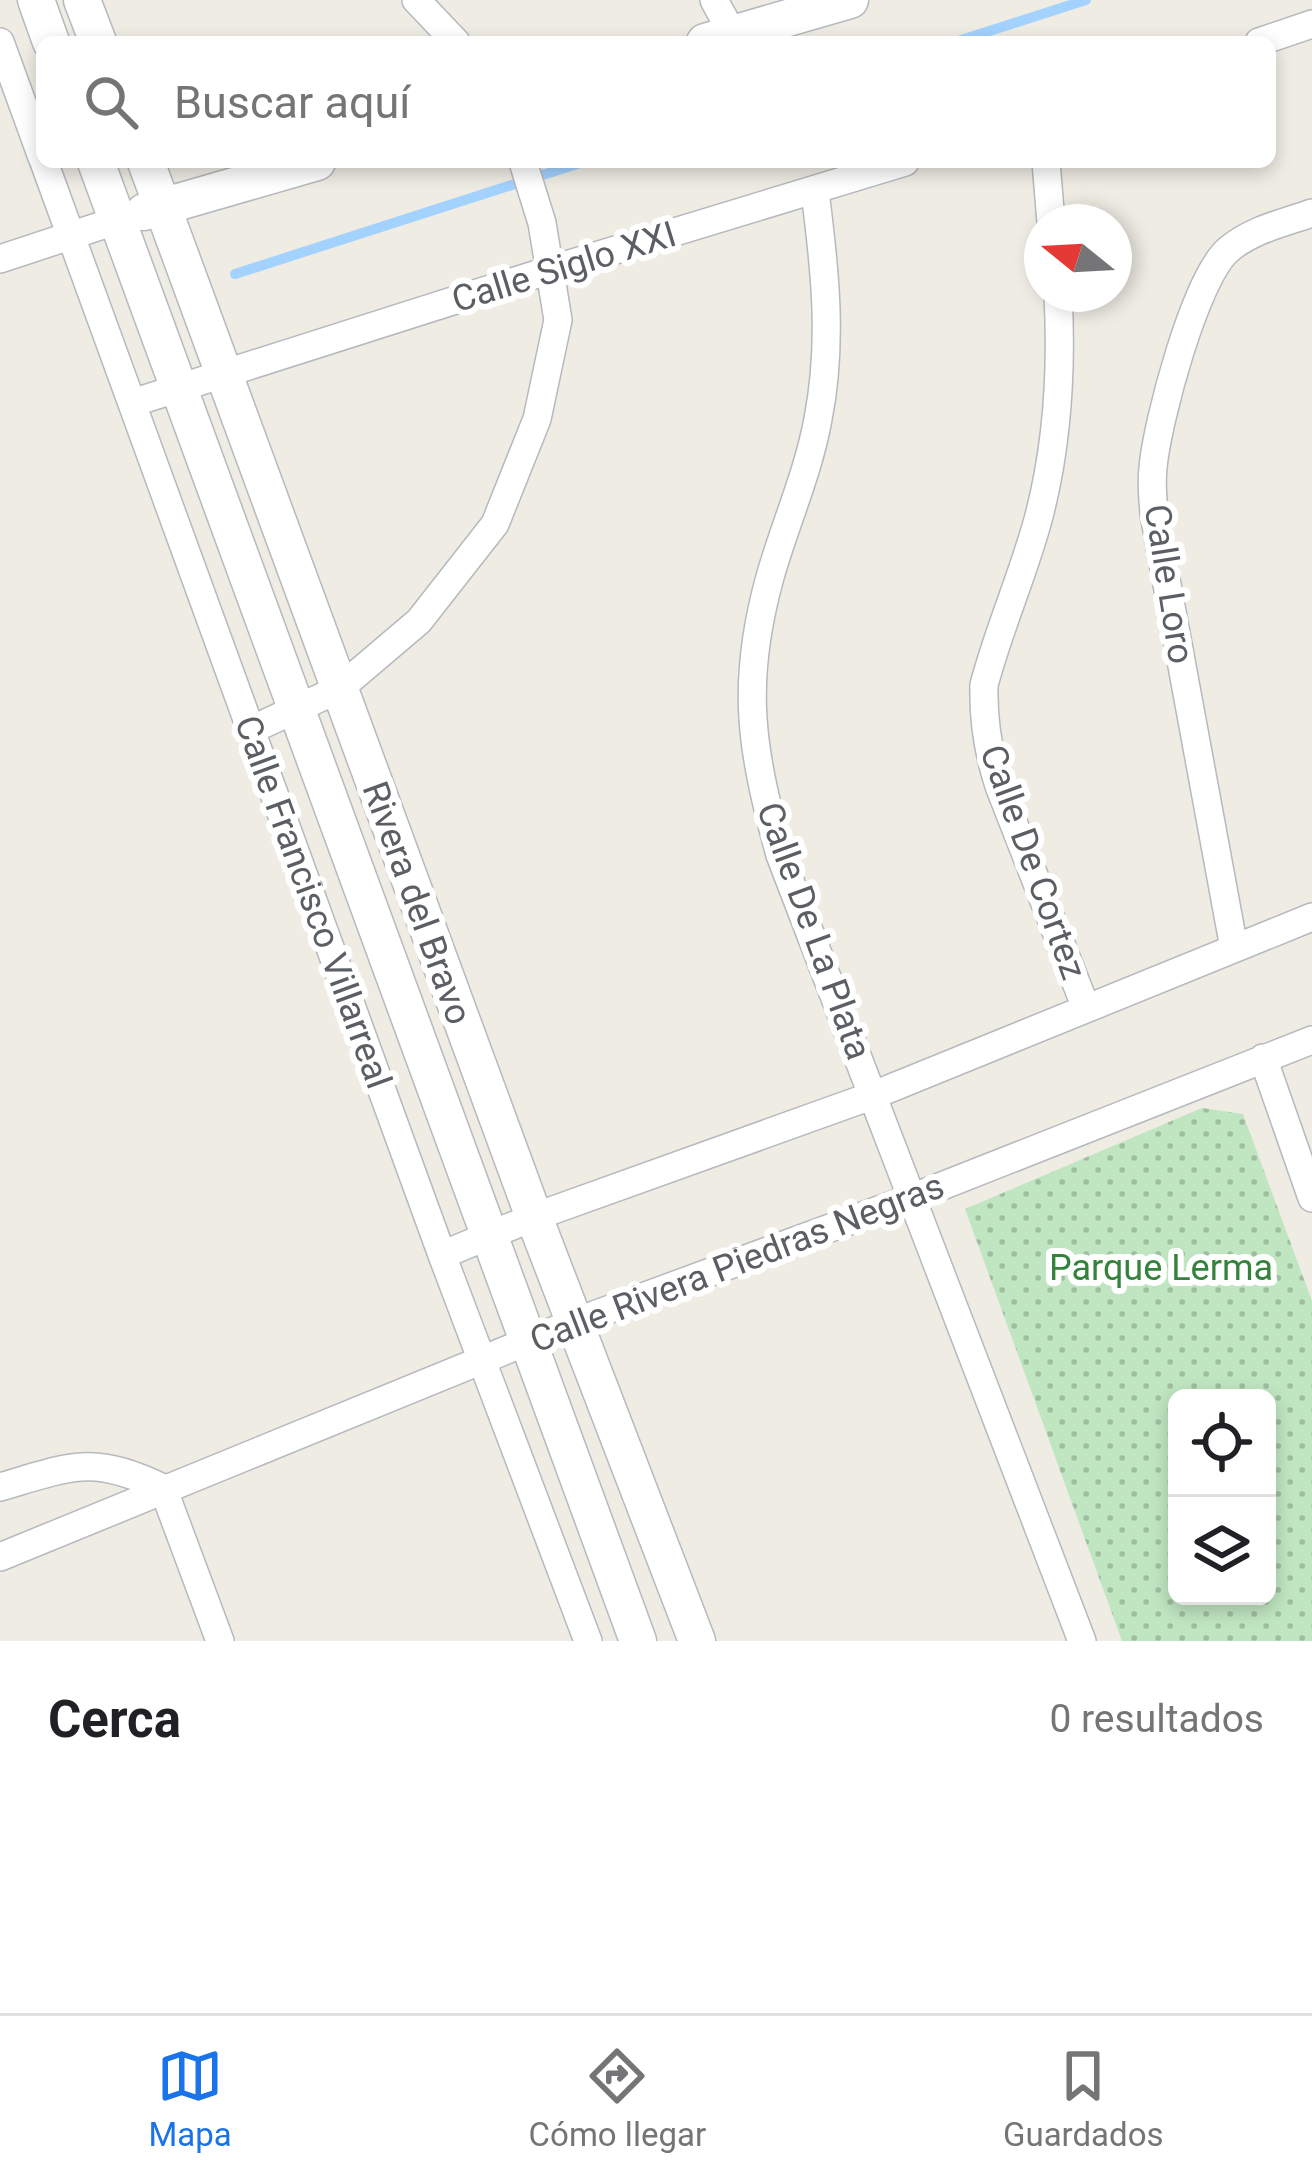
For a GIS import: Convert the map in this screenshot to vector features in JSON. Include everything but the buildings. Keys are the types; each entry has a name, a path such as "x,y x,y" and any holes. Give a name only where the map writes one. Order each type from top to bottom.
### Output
{"street":[{"path":"36,0 50,36"},
{"path":"82,0 96,36"},
{"path":"416,0 450,36"},
{"path":"714,0 718,36"},
{"path":"725,36 850,0"},
{"path":"1276,36 1312,24"},
{"name":"Calle Francisco Villarreal","path":"0,42 36,140"},
{"name":"Calle Francisco Villarreal","path":"46,168 442,1255 588,1641"},
{"name":"Rivera del Bravo","path":"98,168 638,1641"},
{"name":"Rivera del Bravo","path":"148,168 534,1217 698,1641"},
{"path":"0,260 296,168"},
{"path":"250,730 339,689 419,621 495,524 537,419 558,320 553,269 525,168"},
{"name":"Calle Siglo XXI","path":"132,403 887,168"},
{"path":"1046,168 1050,204"},
{"name":"Calle De La Plata","path":"815,192 828,329 823,386 808,463 770,577 755,643 751,712 757,770 780,855 1082,1641"},
{"name":"Calle Loro","path":"1234,948 1154,514 1152,471 1182,351 1215,263 1249,235 1312,213"},
{"name":"Calle De Cortez","path":"1058,312 1060,380 1053,443 1039,517 984,685 983,714 999,786 1085,1008"},
{"path":"442,1255 534,1217 874,1095 1312,917"},
{"name":"Calle Rivera Piedras Negras","path":"0,1557 575,1322 914,1197 1312,1040"},
{"path":"1264,1058 1312,1198"},
{"path":"0,1487 66,1468 100,1465 121,1468 163,1488 220,1641"}],"green space":[{"name":"Parque Lerma","path":"1202,1108 1243,1114 1312,1301 1312,1641 1122,1641 965,1209"}],"waterway":[{"path":"974,36 1086,0"},
{"path":"235,274 564,168"}]}
